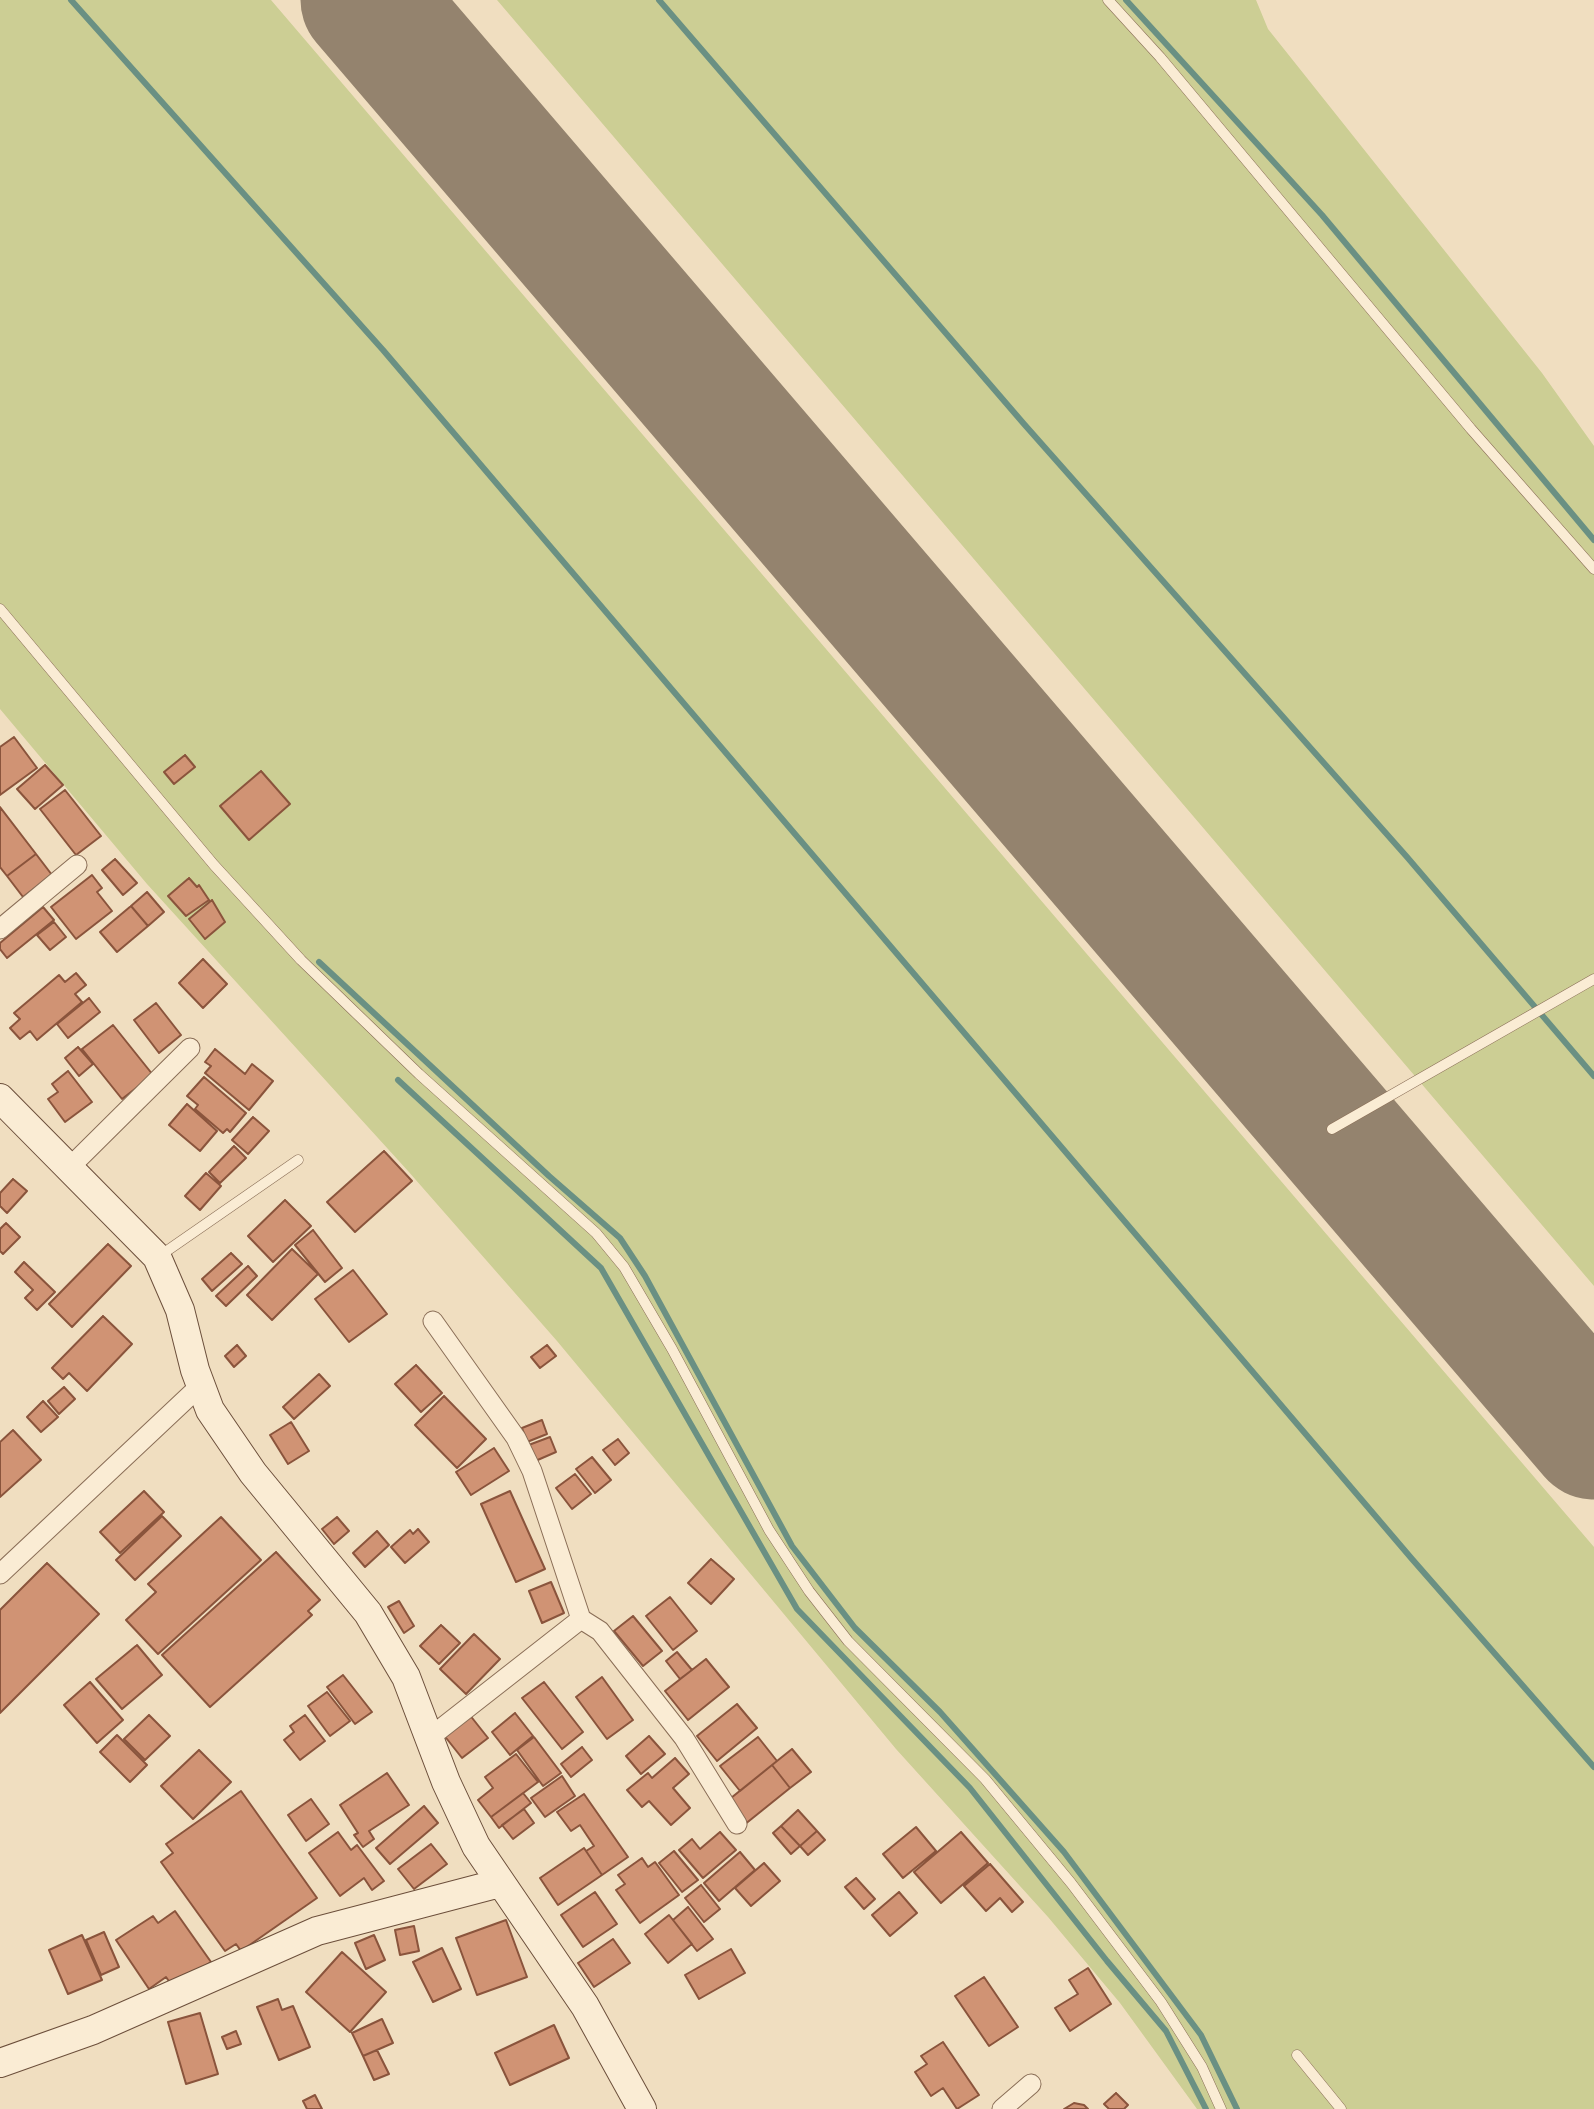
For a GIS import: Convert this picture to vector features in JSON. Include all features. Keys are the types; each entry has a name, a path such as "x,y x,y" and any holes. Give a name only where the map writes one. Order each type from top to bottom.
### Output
{"street":[{"path":"0,929 77,865"},
{"path":"70,1167 190,1048"},
{"path":"0,1098 157,1257 180,1310 210,1410 253,1473 368,1613 406,1677 476,1846 585,2007 642,2109"},
{"path":"433,1321 516,1438 532,1471 581,1619 600,1631 684,1738 737,1824"},
{"path":"0,1574 201,1385"},
{"path":"429,1738 581,1619"},
{"path":"0,2063 93,2030 317,1931 500,1883"},
{"path":"1002,2109 1031,2084"}],"lane":[{"path":"1108,0 1160,57 1471,429 1594,569"},
{"path":"0,609 214,865 301,960 419,1074 596,1233 624,1267 672,1349 769,1530 809,1591 848,1641 985,1779 1071,1883 1161,2002 1202,2067 1221,2109"},
{"path":"1332,1129 1594,979"},
{"path":"157,1257 298,1160"},
{"path":"1297,2055 1341,2109"}],"green space":[{"path":"0,0 271,0 1594,1547 1594,2109 1197,2109 1120,2003 1048,1917 896,1749 557,1341 408,1171 147,884 0,709"},
{"path":"497,0 1256,0 1268,29 1542,373 1594,446 1594,1286"}],"building":[{"path":"14,737 37,768 0,795 0,747"},
{"path":"185,755 195,767 174,784 164,772"},
{"path":"45,765 63,785 35,809 17,789"},
{"path":"261,771 290,804 249,840 220,806"},
{"path":"65,790 101,836 76,855 40,809"},
{"path":"0,807 36,854 7,876 0,867"},
{"path":"36,854 52,875 23,897 7,876"},
{"path":"115,859 137,883 123,895 102,870"},
{"path":"92,875 102,888 97,892 112,911 76,939 51,907"},
{"path":"189,878 197,887 199,885 209,900 186,916 168,896"},
{"path":"147,892 164,912 148,926 131,906"},
{"path":"212,900 225,922 205,939 189,919"},
{"path":"131,906 148,926 117,952 100,932"},
{"path":"43,907 54,920 7,958 0,949 0,943"},
{"path":"54,922 66,937 50,950 37,935"},
{"path":"203,959 227,984 203,1008 179,983"},
{"path":"76,973 86,985 75,994 82,1002 37,1040 30,1031 20,1039 10,1028 20,1019 14,1013 59,975 65,982"},
{"path":"89,998 100,1012 68,1038 57,1024"},
{"path":"156,1003 181,1035 159,1053 134,1020"},
{"path":"113,1025 153,1075 122,1099 82,1049"},
{"path":"78,1047 93,1064 79,1076 65,1058"},
{"path":"215,1049 245,1074 252,1064 273,1081 249,1110 205,1073 211,1066 205,1062"},
{"path":"68,1071 92,1102 65,1122 48,1099 58,1092 52,1084"},
{"path":"204,1077 246,1113 230,1132 227,1129 223,1133 195,1109 198,1105 187,1096"},
{"path":"187,1104 217,1131 200,1151 169,1125"},
{"path":"253,1117 269,1131 248,1154 232,1140"},
{"path":"234,1146 246,1158 220,1183 209,1172"},
{"path":"384,1151 412,1181 355,1232 327,1202"},
{"path":"206,1173 221,1186 200,1210 185,1196"},
{"path":"13,1179 27,1191 7,1213 0,1206 0,1193"},
{"path":"285,1200 311,1226 273,1262 248,1236"},
{"path":"6,1223 20,1237 3,1254 0,1251 0,1229"},
{"path":"313,1230 342,1268 325,1282 295,1245"},
{"path":"108,1244 131,1266 72,1327 49,1304"},
{"path":"292,1249 318,1274 272,1320 247,1295"},
{"path":"231,1253 242,1264 212,1291 202,1279"},
{"path":"24,1262 55,1292 37,1310 25,1298 33,1290 15,1272"},
{"path":"248,1266 257,1276 226,1306 216,1296"},
{"path":"353,1270 387,1314 349,1342 315,1299"},
{"path":"103,1316 132,1344 87,1391 69,1373 63,1379 52,1368"},
{"path":"237,1345 246,1356 234,1367 225,1356"},
{"path":"547,1345 556,1356 540,1368 531,1357"},
{"path":"416,1365 442,1393 421,1412 395,1384"},
{"path":"319,1374 330,1386 294,1419 283,1407"},
{"path":"64,1387 75,1399 59,1414 48,1401"},
{"path":"444,1396 486,1439 457,1468 415,1425"},
{"path":"43,1401 58,1417 41,1432 27,1417"},
{"path":"542,1420 547,1434 527,1442 522,1428"},
{"path":"291,1422 309,1451 288,1464 270,1435"},
{"path":"13,1430 41,1460 0,1497 0,1442"},
{"path":"550,1437 556,1452 533,1462 526,1446"},
{"path":"618,1439 629,1453 615,1465 603,1450"},
{"path":"494,1448 509,1471 471,1495 456,1472"},
{"path":"592,1457 611,1480 595,1493 576,1469"},
{"path":"575,1474 591,1494 572,1509 556,1488"},
{"path":"144,1491 164,1512 120,1553 100,1532"},
{"path":"510,1491 545,1569 516,1582 481,1504"},
{"path":"162,1516 181,1536 135,1580 116,1560"},
{"path":"221,1517 261,1560 158,1654 126,1620 156,1592 148,1584"},
{"path":"337,1517 349,1531 334,1544 322,1529"},
{"path":"418,1529 429,1542 405,1563 391,1547 410,1530 413,1534"},
{"path":"377,1531 389,1545 365,1567 353,1553"},
{"path":"276,1552 320,1600 308,1611 312,1615 210,1707 162,1655"},
{"path":"711,1559 734,1579 711,1604 688,1583"},
{"path":"47,1563 99,1614 0,1713 0,1610"},
{"path":"551,1582 564,1613 542,1623 529,1591"},
{"path":"670,1597 697,1631 673,1650 646,1616"},
{"path":"399,1601 414,1626 404,1633 388,1607"},
{"path":"633,1616 662,1651 643,1666 614,1631"},
{"path":"441,1625 460,1643 439,1664 420,1646"},
{"path":"474,1634 500,1659 466,1694 440,1669"},
{"path":"137,1645 162,1675 122,1709 96,1679"},
{"path":"677,1652 692,1670 680,1679 666,1661"},
{"path":"706,1659 729,1687 688,1720 665,1691"},
{"path":"343,1675 372,1712 355,1724 327,1687"},
{"path":"602,1677 633,1720 607,1739 576,1697"},
{"path":"90,1682 123,1720 97,1743 64,1705"},
{"path":"544,1682 583,1732 562,1749 522,1698"},
{"path":"327,1692 350,1721 330,1736 308,1706"},
{"path":"737,1704 757,1728 717,1761 697,1736"},
{"path":"515,1713 533,1736 510,1755 492,1732"},
{"path":"469,1714 488,1738 462,1758 443,1734"},
{"path":"149,1715 170,1736 145,1760 124,1739"},
{"path":"305,1715 325,1741 300,1760 284,1740 294,1732 290,1726"},
{"path":"117,1735 147,1765 130,1782 100,1752"},
{"path":"649,1736 665,1754 641,1774 626,1756"},
{"path":"534,1737 561,1773 543,1786 517,1750"},
{"path":"758,1737 777,1761 740,1791 720,1766"},
{"path":"582,1747 592,1760 571,1777 561,1764"},
{"path":"792,1749 811,1772 790,1788 772,1765"},
{"path":"199,1750 231,1782 193,1819 161,1786"},
{"path":"516,1754 538,1782 491,1817 478,1800 493,1788 485,1777"},
{"path":"675,1758 689,1774 673,1788 690,1808 671,1825 649,1801 642,1807 627,1790 648,1773 652,1778"},
{"path":"772,1765 790,1788 744,1825 726,1802"},
{"path":"387,1773 409,1805 369,1831 374,1839 363,1847 354,1835 358,1833 340,1805"},
{"path":"562,1776 575,1796 545,1817 531,1798"},
{"path":"241,1791 317,1898 241,1951 236,1944 225,1951 161,1862 173,1853 166,1844"},
{"path":"523,1793 531,1803 499,1828 491,1817"},
{"path":"584,1794 628,1857 602,1875 586,1851 594,1846 580,1825 571,1831 557,1812"},
{"path":"311,1799 329,1824 306,1841 288,1815"},
{"path":"424,1806 438,1823 390,1864 376,1848"},
{"path":"524,1809 534,1823 513,1839 502,1825"},
{"path":"798,1810 817,1831 800,1846 781,1826"},
{"path":"781,1826 800,1846 791,1854 773,1833"},
{"path":"916,1827 936,1851 903,1878 883,1854"},
{"path":"817,1831 825,1840 808,1855 800,1846"},
{"path":"338,1832 351,1850 357,1845 384,1881 372,1890 364,1878 340,1896 309,1853"},
{"path":"720,1832 736,1850 703,1878 679,1850 692,1839 700,1849"},
{"path":"961,1832 988,1863 941,1903 914,1872"},
{"path":"431,1844 447,1864 414,1889 398,1869"},
{"path":"584,1848 602,1875 558,1905 540,1878"},
{"path":"674,1851 698,1880 682,1892 659,1863"},
{"path":"740,1852 755,1870 719,1901 704,1883"},
{"path":"642,1858 648,1867 655,1862 679,1895 640,1923 616,1890 625,1884 618,1875"},
{"path":"764,1863 780,1881 751,1906 735,1888"},
{"path":"990,1864 1023,1902 1012,1912 1000,1898 986,1911 964,1886"},
{"path":"856,1878 875,1899 864,1909 845,1887"},
{"path":"701,1885 720,1909 704,1922 685,1898"},
{"path":"595,1892 617,1924 583,1947 561,1915"},
{"path":"899,1892 917,1913 890,1936 872,1915"},
{"path":"688,1907 713,1939 697,1951 673,1920"},
{"path":"175,1911 211,1962 173,1987 166,1977 149,1989 116,1940 153,1916 158,1923"},
{"path":"669,1915 692,1944 668,1963 645,1934"},
{"path":"506,1920 527,1977 477,1995 456,1938"},
{"path":"414,1926 419,1951 400,1955 395,1930"},
{"path":"104,1932 119,1967 101,1975 86,1940"},
{"path":"82,1935 102,1980 68,1994 49,1950"},
{"path":"374,1935 385,1960 366,1969 355,1943"},
{"path":"613,1939 630,1963 594,1987 578,1963"},
{"path":"442,1948 461,1989 433,2002 413,1962"},
{"path":"731,1949 745,1973 699,1999 685,1975"},
{"path":"342,1952 386,1992 350,2032 306,1992"},
{"path":"1088,1968 1111,2004 1070,2031 1055,2008 1078,1994 1069,1980"},
{"path":"984,1977 1018,2027 989,2046 955,1996"},
{"path":"278,1999 282,2010 293,2006 310,2047 279,2060 257,2007"},
{"path":"200,2013 218,2074 186,2084 168,2022"},
{"path":"382,2019 393,2043 363,2056 352,2033"},
{"path":"554,2025 569,2058 510,2085 495,2053"},
{"path":"236,2031 241,2044 227,2049 222,2037"},
{"path":"943,2042 979,2095 957,2109 943,2088 931,2096 915,2072 927,2064 921,2056"},
{"path":"377,2050 389,2074 374,2080 363,2056"},
{"path":"1116,2093 1128,2105 1124,2109 1109,2109 1104,2104"},
{"path":"315,2095 322,2109 307,2109 303,2101"},
{"path":"1074,2103 1084,2105 1088,2109 1064,2109"}],"waterway":[{"path":"71,0 383,350 1412,1559 1594,1767"},
{"path":"659,0 1024,424 1407,857 1594,1076"},
{"path":"1126,0 1322,215 1594,540"},
{"path":"319,962 549,1176 620,1238 645,1276 792,1546 855,1628 940,1712 1064,1852 1201,2035 1237,2109"},
{"path":"398,1080 601,1268 797,1609 970,1788 1166,2031 1206,2109"}],"runway":[{"path":"366,0 1594,1434"}]}
